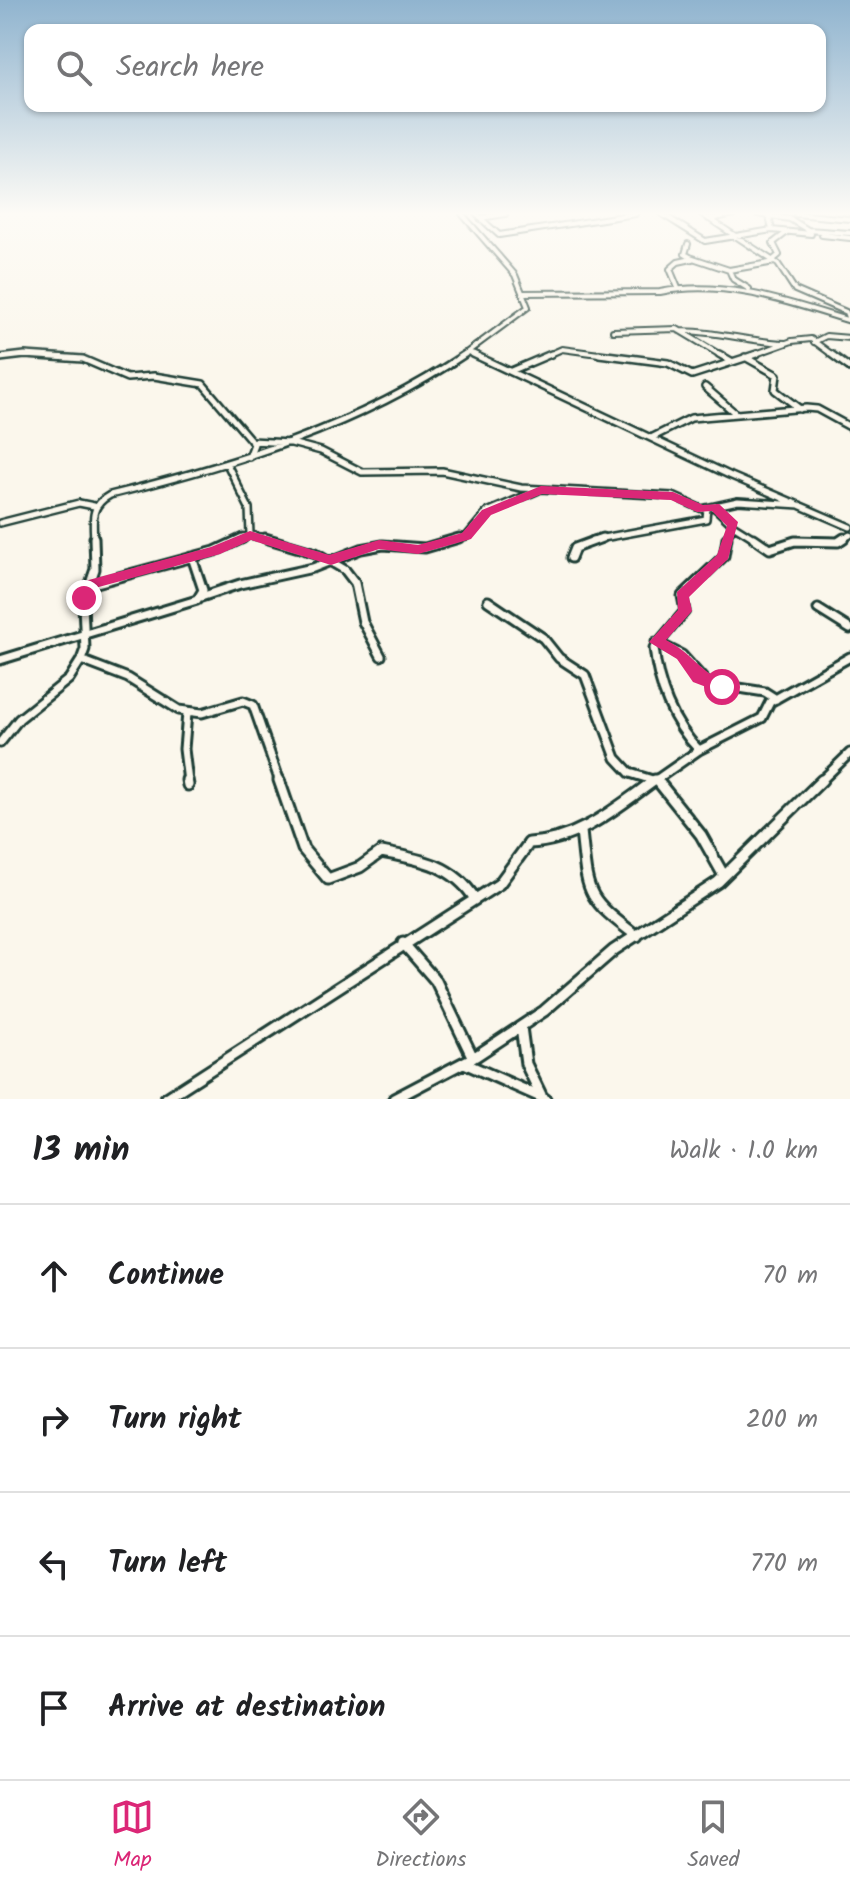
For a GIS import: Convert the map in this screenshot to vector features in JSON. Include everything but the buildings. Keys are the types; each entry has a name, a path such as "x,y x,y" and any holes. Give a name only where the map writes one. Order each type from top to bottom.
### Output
{"street":[{"path":"0,523 79,503 94,506 110,495 249,457 291,443 405,393 471,353 528,307 507,265"},
{"path":"674,265 670,269 678,288"},
{"path":"720,265 729,270 733,279 752,291"},
{"path":"729,270 753,265"},
{"path":"777,265 795,290 846,312 850,321"},
{"path":"522,293 591,290 660,292 678,288 752,291 850,321"},
{"path":"613,331 712,331 754,342 814,342 826,336 850,338"},
{"path":"680,331 731,361"},
{"path":"754,342 761,351"},
{"path":"814,342 850,368"},
{"path":"511,371 562,349 668,363 696,375 706,373 707,368 788,343"},
{"path":"471,353 850,527"},
{"path":"0,358 25,355 83,359 127,378 154,376 199,382 255,446 249,457"},
{"path":"745,357 777,375 775,390 800,409"},
{"path":"705,387 735,413"},
{"path":"786,398 791,392"},
{"path":"653,437 691,418 800,409 817,409 850,427"},
{"path":"251,441 291,443 342,459 362,472 442,471 479,481 541,490 673,496 710,508 770,549 795,541 838,542 850,535"},
{"path":"227,464 249,508 250,535"},
{"path":"0,660 85,637 201,597 331,560 345,553 379,545 418,549 467,536 487,512 541,490"},
{"path":"710,508 738,501 800,505"},
{"path":"0,743 19,719 69,679 81,660 85,637 83,604 95,569 94,506"},
{"path":"571,558 575,548 593,540 706,519 710,508"},
{"path":"694,750 679,730 671,710 655,661 656,642 685,611 682,596 724,556 723,547 733,525"},
{"path":"89,585 192,557 250,535 340,564 353,581 361,599 360,613 381,656"},
{"path":"192,557 201,582 201,597"},
{"path":"488,601 543,638 559,658 581,670 597,698 616,758 630,773 657,780 685,812 724,876"},
{"path":"818,609 850,629"},
{"path":"656,642 682,655 707,683 765,692 776,699"},
{"path":"165,1099 499,884 529,843 553,842 581,831 657,780 694,750 762,718 776,699 850,657"},
{"path":"81,660 97,671 126,677 161,703 187,713 215,711 243,701 253,705 262,722 294,828 315,872 328,879 340,877 381,852 454,870 467,883 475,899"},
{"path":"187,713 186,737 181,746 188,785"},
{"path":"394,1099 469,1060 521,1027 573,989 614,950 724,876 850,753"},
{"path":"581,831 587,888 603,910 637,936"},
{"path":"403,943 436,981 469,1060 491,1078 519,1084 544,1099"},
{"path":"521,1027 526,1064 544,1099"}],"route":[{"path":"84,598 89,585 215,551 250,535 291,545 331,560 345,553 379,545 418,549 467,536 487,512 541,490 574,489 673,496 702,509 714,507 733,525 723,547 724,556 682,596 685,611 656,642 682,655 698,677 722,687"}]}
